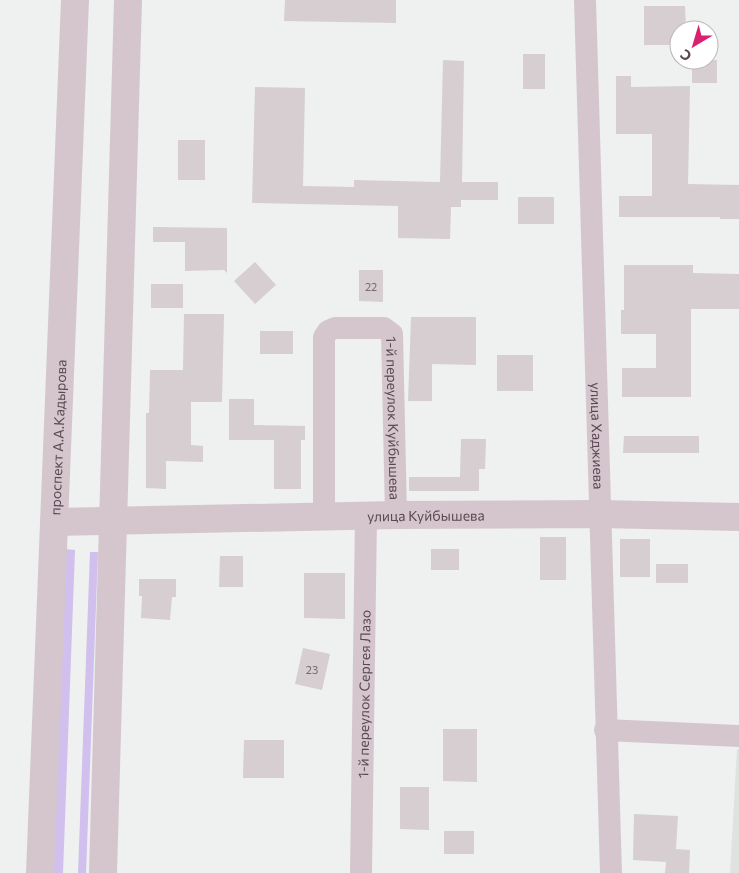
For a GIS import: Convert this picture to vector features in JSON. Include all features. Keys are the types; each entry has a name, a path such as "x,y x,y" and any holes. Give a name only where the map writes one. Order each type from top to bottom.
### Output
{"street":[{"name":"проспект А.А.Кадырова","path":"40,873 75,0"},
{"path":"103,873 115,521 128,0"},
{"name":"улица Хаджиева","path":"585,0 605,730 611,873"},
{"name":"1-й переулок Куйбышева","path":"324,517 324,337 328,331 335,328 384,328 392,334 396,515"},
{"name":"улица Куйбышева","path":"54,522 396,515 599,514 739,517"},
{"name":"1-й переулок Сергея Лазо","path":"362,873 366,516"},
{"path":"605,730 739,736"}],"shaded area":[{"path":"65,549 75,550 63,873 53,873"},
{"path":"90,552 98,552 86,873 78,873"},
{"path":"737,749 739,749 739,873 730,873"}],"building":[{"path":"285,0 396,0 396,23 284,21"},
{"path":"644,6 685,6 686,20 669,20 669,45 644,45"},
{"path":"523,54 545,54 545,89 523,89"},
{"path":"443,60 464,61 462,182 498,182 498,200 461,200 461,207 451,207 450,239 398,238 398,206 252,203 255,87 305,88 303,186 354,187 354,180 440,182"},
{"path":"692,70 717,70 717,83 692,83"},
{"path":"616,76 631,76 631,87 690,86 688,184 739,185 739,219 720,219 720,217 619,217 619,196 652,196 652,134 616,134"},
{"path":"178,140 205,140 205,180 178,180"},
{"path":"518,197 554,197 554,224 518,224"},
{"path":"153,227 227,228 227,273 224,270 185,271 185,242 153,242"},
{"path":"255,262 276,285 255,304 234,281"},
{"path":"624,265 693,265 693,273 739,274 739,309 691,309 691,397 622,397 622,368 656,368 656,334 621,334 621,310 624,310"},
{"path":"359,270 383,270 383,302 359,301"},
{"path":"151,284 183,284 183,308 151,308"},
{"path":"184,314 224,314 222,402 191,402 191,445 203,446 203,462 166,461 166,489 146,488 146,413 149,413 150,370 183,370"},
{"path":"411,317 476,317 476,365 432,364 432,401 408,401"},
{"path":"260,331 293,331 293,354 260,354"},
{"path":"497,355 533,355 533,391 497,391"},
{"path":"229,399 254,399 254,425 305,426 305,440 301,440 301,489 274,489 274,440 229,440"},
{"path":"624,436 699,436 699,453 623,453"},
{"path":"461,439 486,439 485,469 479,469 479,491 409,491 409,477 460,477"},
{"path":"540,537 566,537 566,580 540,580"},
{"path":"620,539 650,539 650,577 620,577"},
{"path":"431,549 459,549 459,570 431,570"},
{"path":"220,556 243,556 243,587 219,587"},
{"path":"656,564 688,564 688,583 656,583"},
{"path":"304,573 345,573 345,619 304,618"},
{"path":"139,579 176,579 176,597 172,597 170,620 141,618 142,596 139,596"},
{"path":"303,648 330,654 322,690 295,684"},
{"path":"443,729 477,729 477,782 443,781"},
{"path":"244,740 284,740 284,778 243,778"},
{"path":"400,787 429,787 429,830 400,829"},
{"path":"634,814 678,816 676,849 690,850 689,873 665,873 666,862 633,860"},
{"path":"444,831 474,831 474,854 444,854"}]}
